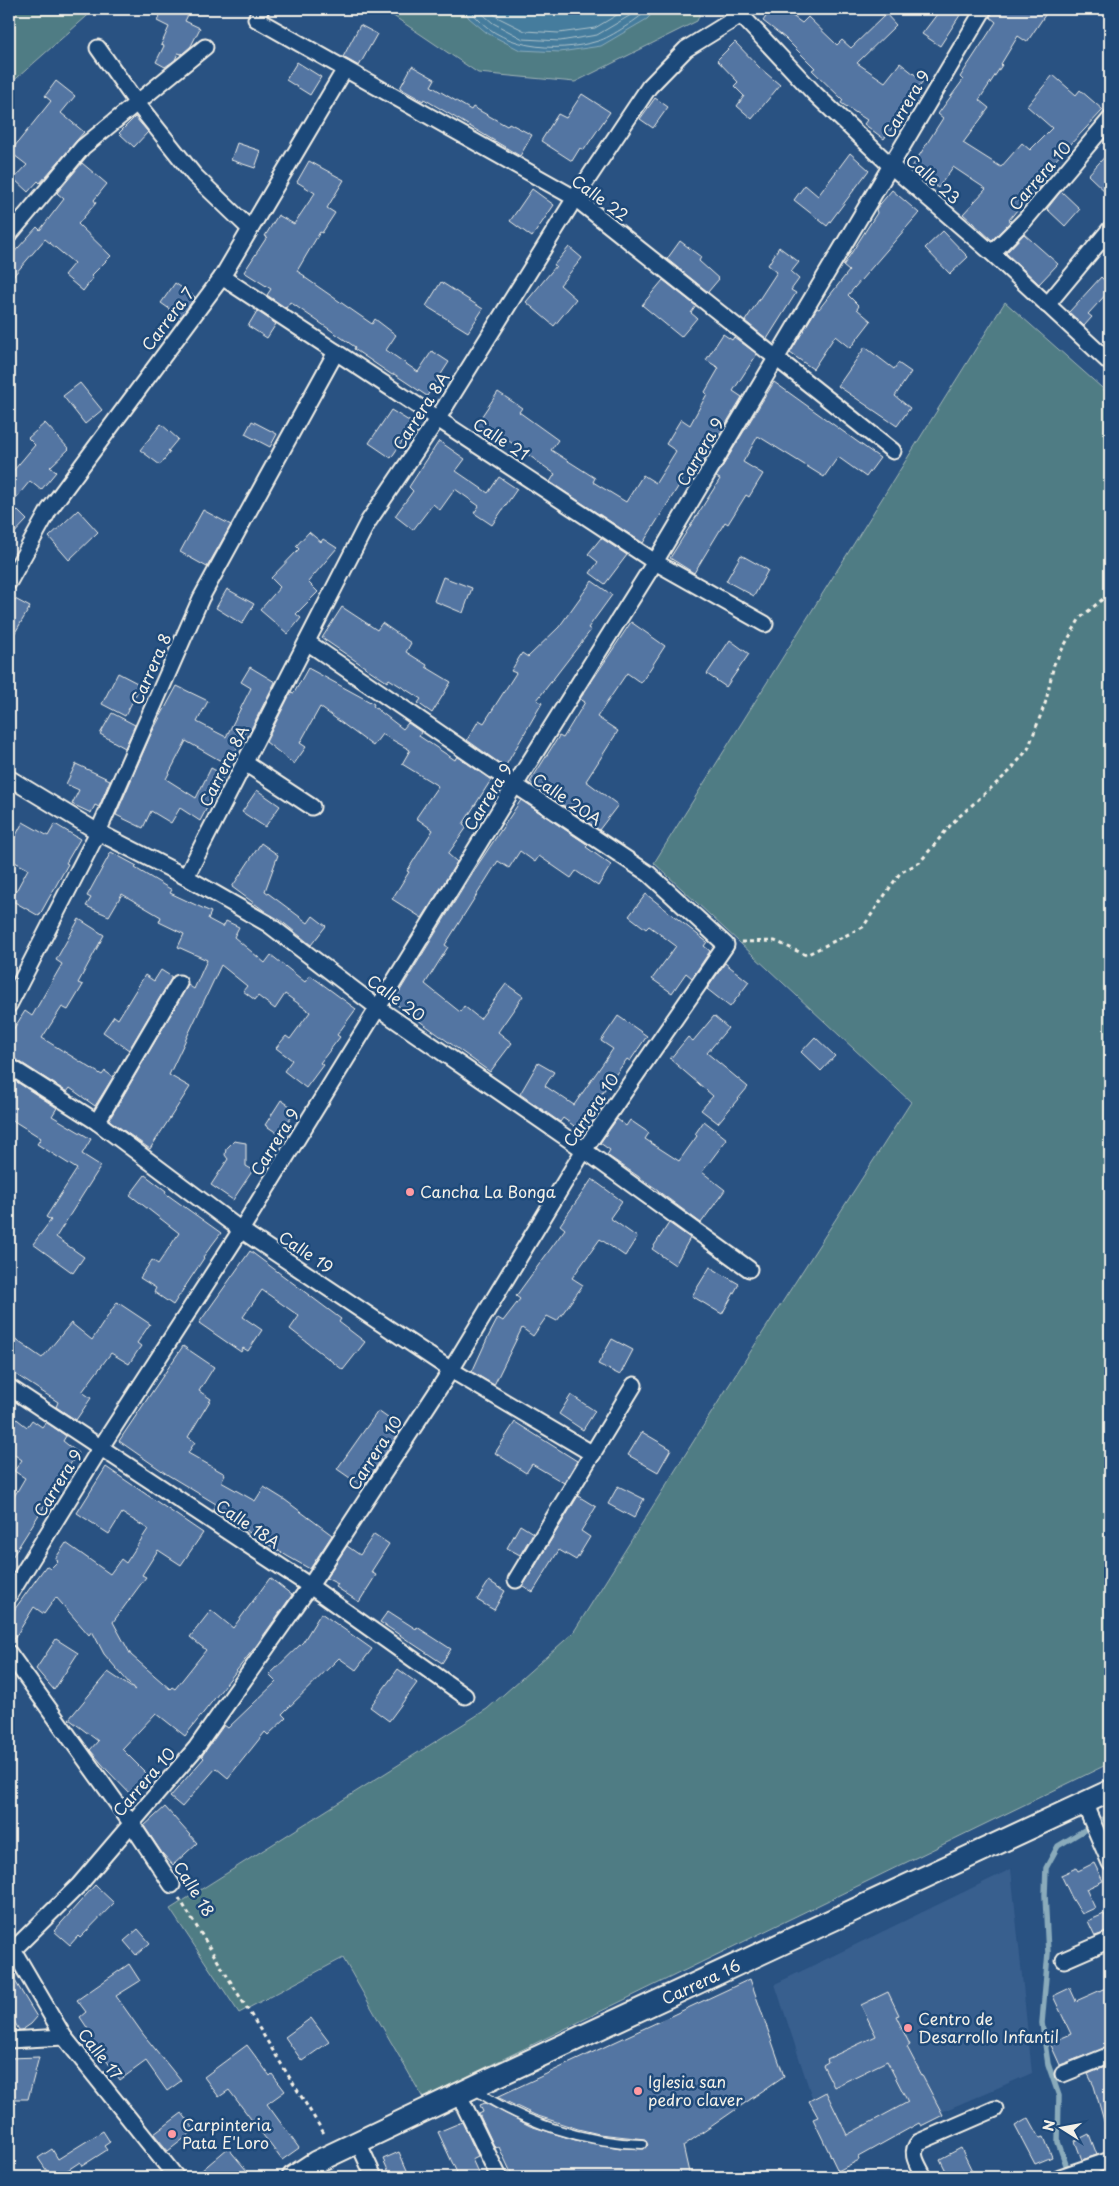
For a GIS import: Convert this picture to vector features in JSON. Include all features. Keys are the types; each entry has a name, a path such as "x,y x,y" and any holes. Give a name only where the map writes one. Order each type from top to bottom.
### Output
{"main road":[{"name":"Carrera 16","path":"293,2177 316,2162 358,2142 1110,1791"}],"street":[{"name":"Carrera 9","path":"9,1596 101,1447 241,1230 515,785 655,562 984,9"},
{"name":"Calle 23","path":"743,12 815,94 890,165 992,253 1110,363"},
{"name":"Carrera 8A","path":"186,877 368,522 438,418 575,198 649,86 686,49 743,12"},
{"name":"Calle 22","path":"259,14 345,70 575,198 893,451"},
{"path":"10,233 83,148 205,46"},
{"path":"98,48 136,102 194,175 250,229"},
{"name":"Carrera 7","path":"9,582 49,510 222,277 345,70"},
{"name":"Carrera 10","path":"992,253 1025,220 1094,141 1110,118"},
{"path":"1046,305 1110,229"},
{"name":"Calle 21","path":"222,277 655,562 765,624"},
{"name":"Carrera 8","path":"9,1005 98,832 201,598 336,352"},
{"name":"Calle 20A","path":"307,642 515,785 649,874 726,945"},
{"path":"245,763 312,807"},
{"name":"Calle 20","path":"9,778 98,832 186,877 268,924 378,1008 584,1150 749,1269"},
{"name":"Carrera 10","path":"11,1947 79,1885 196,1748 310,1586 451,1370 584,1150 726,945"},
{"path":"97,1122 179,983"},
{"name":"Calle 19","path":"9,1066 97,1122 241,1230 451,1370 593,1454"},
{"path":"516,1580 634,1385"},
{"name":"Calle 18A","path":"9,1387 310,1586 465,1696"},
{"name":"Calle 18","path":"9,1653 131,1822 172,1885"},
{"path":"1084,1803 1106,1842 1110,1863"},
{"path":"1064,1960 1110,1940"},
{"name":"Calle 17","path":"11,1947 64,2037 176,2177"},
{"path":"9,2040 64,2037"},
{"path":"1063,2074 1110,2055"},
{"path":"466,2091 500,2177"},
{"path":"924,2177 914,2153 918,2142 995,2110"},
{"path":"358,2142 374,2177"},
{"path":"1060,2177 1110,2160"}],"lane":[{"path":"466,2091 565,2132 594,2141 642,2144"}],"path":[{"path":"726,945 775,941 806,955 863,927 900,873 920,862 953,822 1009,772 1028,749 1046,701 1054,664 1080,618 1110,593"},
{"name":"Calle 18","path":"172,1885 336,2153"}],"shaded area":[{"name":"Centro de Desarrollo Infantil","path":"1011,1869 1032,2073 832,2159 775,1984"}],"green space":[{"path":"9,9 95,9 9,85"},
{"path":"383,9 464,9 469,18 647,19 656,9 702,9 697,21 575,82 478,73"},
{"path":"1005,302 1110,395 1110,1763 423,2098 343,1958 239,2013 170,1909 487,1709 573,1633 722,1396 911,1102 654,863"}],"water":[{"path":"464,9 656,9 647,19 601,46 560,52 520,50 487,33 469,18"}],"building":[{"path":"163,9 191,9 185,21 200,28 191,46 182,54 178,53 175,60 165,67 156,62 164,46 161,45 169,27 157,21"},
{"path":"771,9 783,9 802,23 808,17 837,45 842,40 851,48 886,14 896,25 857,63 885,82 900,63 923,81 902,109 904,111 884,139 864,124 867,120 841,103 843,100 812,70 815,68 785,38 763,21"},
{"path":"941,9 964,9 940,46 922,34"},
{"path":"993,9 1049,9 1027,42 1018,36 979,100 989,108 963,143 1001,167 1022,143 1030,150 1052,128 1027,106 1053,75 1076,95 1080,90 1103,110 1050,166 1052,168 1045,177 1047,179 1033,196 1030,194 1009,220 1011,221 992,240 963,214 986,189 953,167 938,188 912,167 943,118 938,114 963,80 960,77 996,22 990,17"},
{"path":"360,25 377,34 359,66 343,57"},
{"path":"735,42 760,68 780,85 752,119 737,106 744,96 734,86 738,82 717,60"},
{"path":"297,62 321,77 310,95 286,80"},
{"path":"412,66 435,79 431,86 471,110 473,107 507,126 509,123 532,135 520,156 424,99 423,101 400,88"},
{"path":"56,81 75,96 61,113 84,132 40,183 38,181 28,192 14,179 27,165 10,152 51,101 45,96"},
{"path":"582,94 610,112 584,150 580,148 572,161 541,141 558,114 566,118"},
{"path":"655,98 668,107 653,128 640,119"},
{"path":"135,117 148,132 134,147 119,133"},
{"path":"237,143 261,151 255,168 231,160"},
{"path":"1110,151 1110,196 1088,175"},
{"path":"850,153 869,170 827,226 794,200 805,185 818,196"},
{"path":"309,161 344,180 327,208 335,213 322,233 320,232 297,271 372,324 375,319 396,335 386,350 418,372 432,351 449,362 427,396 354,349 355,347 290,302 286,308 267,295 271,289 244,272 267,237 265,236 278,215 294,224 315,193 297,182"},
{"path":"82,163 107,184 94,200 96,203 78,224 111,256 91,276 93,278 83,291 64,275 74,263 45,239 9,281 9,258 37,227 40,230 64,199 57,193"},
{"path":"532,189 554,205 532,237 510,221"},
{"path":"892,190 919,213 848,295 859,306 857,309 871,321 850,348 835,336 813,369 790,353 817,308 819,309 849,271 843,266 877,213 876,209"},
{"path":"1061,191 1080,209 1065,226 1047,209"},
{"path":"943,231 968,257 950,274 925,248"},
{"path":"1024,234 1058,264 1039,284 1006,253"},
{"path":"680,241 701,257 699,261 719,279 708,292 667,259"},
{"path":"569,247 582,258 560,285 576,299 554,326 526,302"},
{"path":"779,247 799,262 791,272 799,279 791,290 796,293 767,339 745,321 777,272 768,265"},
{"path":"1101,277 1110,286 1110,290 1088,314 1092,317 1084,326 1069,312"},
{"path":"663,280 696,306 691,313 697,318 681,337 642,305"},
{"path":"441,282 483,309 468,332 426,306"},
{"path":"175,283 195,297 181,317 161,303"},
{"path":"257,311 276,324 267,338 248,326"},
{"path":"723,334 732,340 734,337 757,354 733,391 742,397 700,467 693,463 643,543 550,482 555,474 502,436 499,442 475,426 498,392 522,408 519,412 558,440 551,450 595,478 593,482 626,502 643,475 656,483 676,451 666,444 681,419 690,425 707,394 705,392 719,368 706,360"},
{"path":"865,347 894,369 898,363 911,372 895,396 910,408 897,426 838,386"},
{"path":"774,382 880,458 866,477 838,457 824,477 758,436 743,462 763,474 749,497 746,495 728,524 725,522 694,573 670,558 720,479 716,477"},
{"path":"80,383 102,410 85,424 63,396"},
{"path":"391,410 414,424 391,458 369,443"},
{"path":"252,421 277,434 270,447 245,434"},
{"path":"45,423 69,449 50,467 56,472 41,490 30,481 11,504 27,520 9,539 9,476 35,445 28,438"},
{"path":"161,424 178,439 160,465 140,450"},
{"path":"439,441 465,459 456,471 488,493 499,477 517,489 492,525 474,513 479,506 455,489 440,510 433,504 413,530 395,516 413,491 409,487"},
{"path":"78,510 98,532 69,560 49,537"},
{"path":"203,510 231,525 207,567 180,552"},
{"path":"309,532 321,542 323,539 337,548 308,582 318,592 296,614 301,618 288,634 260,610 280,587 271,578 299,549 296,546"},
{"path":"601,538 627,555 605,584 590,573 598,562 588,554"},
{"path":"741,555 768,570 754,596 726,581"},
{"path":"443,577 472,588 463,613 434,601"},
{"path":"592,581 612,595 588,628 591,630 537,700 542,703 505,767 467,740 479,720 484,723 516,673 511,671 522,653 528,657 559,627"},
{"path":"227,589 254,604 242,624 216,608"},
{"path":"15,599 30,607 9,643 9,610"},
{"path":"342,607 377,630 382,623 411,643 406,652 451,682 432,713 418,703 421,699 389,679 387,682 322,638"},
{"path":"631,622 665,646 641,683 627,673 597,717 618,731 586,781 618,805 599,830 530,782 559,736 563,738 585,702 580,699"},
{"path":"730,640 749,654 726,687 707,674"},
{"path":"250,667 275,682 250,731 247,729 228,765 186,741 166,779 196,798 211,768 224,775 200,821 180,808 171,823 151,811 143,828 116,815 151,734 177,686 208,701 197,722 226,737 251,688 241,682"},
{"path":"308,668 374,704 373,706 403,729 408,723 421,732 419,736 455,760 457,756 491,780 463,824 467,827 448,854 457,862 422,918 392,899 433,830 416,818 438,786 402,764 410,750 382,734 373,746 320,707 300,743 306,747 294,764 266,742 291,692 294,693"},
{"path":"118,673 141,685 125,716 102,704"},
{"path":"112,713 135,725 125,748 100,734"},
{"path":"76,764 110,780 99,807 95,805 91,813 72,804 79,790 66,784"},
{"path":"257,790 280,806 265,827 242,812"},
{"path":"521,800 588,845 586,847 611,865 598,886 576,871 571,878 539,856 535,862 520,851 509,868 498,861 445,945 448,947 425,984 460,1012 464,1006 480,1019 506,984 523,996 498,1032 512,1043 490,1072 393,1002 473,872"},
{"path":"23,822 48,836 55,824 80,839 39,916 11,900 28,869 9,859 9,836 14,839"},
{"path":"261,843 278,855 265,891 308,923 313,916 326,926 311,945 280,920 232,887"},
{"path":"111,852 137,866 135,868 172,890 170,893 211,912 208,919 223,927 226,921 239,927 234,937 265,963 271,955 305,982 310,975 356,1009 337,1035 340,1037 320,1063 323,1065 306,1088 284,1071 292,1060 276,1048 286,1036 290,1039 310,1012 285,994 275,1009 258,996 255,1000 243,991 247,986 221,965 169,1075 190,1087 150,1149 109,1120 188,985 194,989 207,960 178,947 184,934 159,922 161,917 122,894 109,916 86,906 91,898 87,896"},
{"path":"646,894 707,942 704,946 710,951 692,978 686,973 672,993 652,979 676,946 649,926 646,929 629,916"},
{"path":"79,919 104,935 78,983 83,985 68,1010 62,1007 42,1038 102,1075 105,1071 113,1077 95,1106 70,1088 67,1092 14,1058 9,1057 9,1036 25,1011 32,1016 62,964 56,960"},
{"path":"725,963 749,982 730,1007 707,989"},
{"path":"161,970 172,977 129,1050 103,1032 114,1016 118,1019 145,975 154,981"},
{"path":"618,1016 647,1036 630,1061 627,1059 594,1104 601,1109 584,1133 563,1118 560,1122 520,1094 538,1063 554,1072 545,1086 574,1105 613,1049 601,1041"},
{"path":"714,1016 728,1028 707,1053 748,1087 718,1123 701,1110 713,1096 670,1059 688,1037 693,1041"},
{"path":"815,1037 835,1056 821,1071 801,1052"},
{"path":"9,1077 57,1108 52,1116 91,1139 82,1154 101,1166 56,1237 84,1257 73,1273 33,1244 51,1220 46,1217 77,1169 37,1144 41,1138 9,1118"},
{"path":"281,1100 296,1110 280,1135 265,1125"},
{"path":"617,1119 626,1126 630,1120 649,1133 645,1139 679,1161 697,1136 695,1134 704,1121 727,1139 702,1172 725,1190 701,1223 658,1190 607,1155 610,1150 600,1143"},
{"path":"234,1141 246,1143 246,1166 253,1170 233,1200 211,1185 228,1159 225,1155 226,1149"},
{"path":"145,1175 166,1191 165,1193 221,1233 203,1257 173,1305 154,1292 156,1288 140,1278 152,1260 158,1264 179,1233 130,1195"},
{"path":"592,1179 622,1201 610,1218 637,1237 625,1256 600,1239 572,1278 583,1285 557,1321 547,1316 533,1336 522,1328 494,1385 472,1372 488,1337 498,1318 503,1321 520,1299 516,1296 565,1229 560,1225"},
{"path":"669,1223 690,1238 675,1265 652,1249"},
{"path":"250,1251 341,1319 339,1322 365,1342 343,1370 290,1329 299,1316 262,1290 243,1317 262,1330 248,1351 243,1348 241,1352 199,1323"},
{"path":"710,1267 739,1284 722,1314 692,1296"},
{"path":"117,1302 150,1324 137,1343 141,1346 129,1364 111,1353 82,1392 91,1398 76,1420 56,1407 58,1402 9,1370 9,1335 42,1358 71,1323 92,1340"},
{"path":"612,1339 633,1350 620,1375 598,1364"},
{"path":"183,1346 214,1367 199,1391 211,1399 188,1437 195,1442 188,1453 225,1474 221,1482 255,1501 264,1487 332,1535 310,1569 213,1510 216,1504 168,1475 119,1441"},
{"path":"571,1395 595,1411 583,1430 559,1414"},
{"path":"378,1411 402,1428 363,1487 337,1469"},
{"path":"9,1413 27,1427 32,1420 42,1427 46,1422 66,1436 63,1441 78,1453 43,1503 45,1505 9,1562 9,1505 25,1478 14,1471 22,1460 9,1451"},
{"path":"515,1422 577,1461 564,1483 532,1464 526,1473 495,1453"},
{"path":"642,1432 671,1449 658,1472 628,1455"},
{"path":"106,1467 203,1533 181,1565 158,1550 142,1575 146,1577 113,1622 131,1655 170,1689 172,1687 175,1689 206,1650 190,1637 211,1610 233,1628 270,1578 292,1595 256,1646 185,1736 156,1713 122,1749 151,1778 132,1796 90,1750 98,1741 69,1719 108,1672 135,1690 104,1654 92,1631 89,1635 56,1597 44,1614 34,1607 11,1644 9,1644 9,1617 46,1566 50,1569 58,1561 55,1559 66,1543 110,1574 121,1559 126,1563 148,1529 122,1513 109,1534 77,1513"},
{"path":"618,1486 644,1499 634,1518 608,1504"},
{"path":"578,1496 596,1507 581,1531 590,1537 576,1560 559,1550 533,1592 523,1586"},
{"path":"520,1525 533,1533 520,1555 507,1548"},
{"path":"374,1534 389,1544 371,1572 376,1575 359,1602 336,1587 338,1584 326,1578 347,1546 360,1555"},
{"path":"489,1581 505,1591 494,1610 477,1600"},
{"path":"388,1611 451,1649 442,1663 380,1622"},
{"path":"321,1613 372,1649 356,1670 339,1658 282,1714 286,1718 268,1735 265,1732 228,1778 216,1768 182,1807 170,1797 204,1758 202,1756 224,1725 228,1728 276,1682 269,1675 303,1642"},
{"path":"56,1639 78,1653 54,1690 36,1669"},
{"path":"398,1669 417,1683 389,1721 370,1707"},
{"path":"165,1807 197,1843 173,1865 162,1853 144,1826"},
{"path":"1094,1863 1103,1881 1086,1889 1095,1908 1082,1914 1061,1875 1076,1868 1078,1871"},
{"path":"95,1885 114,1903 80,1938 78,1936 70,1945 54,1931"},
{"path":"1104,1914 1110,1931 1095,1936 1088,1921"},
{"path":"138,1929 150,1943 136,1955 124,1941"},
{"path":"129,1964 140,1981 116,1996 143,2034 181,2081 167,2091 146,2061 120,2080 90,2037 92,2035 80,2017 86,2012 77,2000"},
{"path":"9,1971 37,2017 22,2030 19,2030 9,2012"},
{"name":"Iglesia san pedro claver","path":"750,1979 784,2076 683,2146 690,2177 513,2177 499,2147 495,2148 479,2114 483,2112 480,2105 485,2103 530,2126 575,2140 620,2148 644,2149 648,2145 645,2139 599,2134 578,2129 535,2115 497,2097"},
{"path":"1110,1986 1110,2046 1060,2065 1050,2043 1071,2034 1053,1996 1070,1988 1076,2001"},
{"path":"888,1992 899,2015 896,2016 910,2045 907,2047 943,2115 921,2126 919,2123 858,2157 859,2160 838,2171 813,2119 818,2117 809,2101 826,2092 847,2135 908,2102 887,2061 834,2087 823,2065 828,2062 827,2059 876,2036 861,2005"},
{"path":"311,2018 329,2042 302,2061 285,2037"},
{"path":"247,2045 270,2076 272,2074 285,2091 267,2104 299,2148 282,2160 229,2090 219,2097 204,2077"},
{"path":"39,2057 28,2099 14,2099 13,2088 9,2089 9,2058"},
{"path":"1110,2065 1110,2127 1106,2128 1094,2086 1088,2074"},
{"name":"Carpinteria Pata E'Loro","path":"182,2113 195,2130 168,2151 154,2134"},
{"path":"1029,2118 1040,2138 1044,2137 1052,2157 1035,2164 1015,2126"},
{"path":"462,2122 478,2156 472,2159 480,2177 459,2177 438,2132"},
{"path":"103,2131 110,2142 104,2146 107,2150 82,2166 80,2162 57,2177 51,2177 38,2158 52,2149 58,2159"},
{"path":"1089,2134 1097,2155 1082,2160 1075,2141"},
{"path":"228,2148 252,2177 194,2177"},
{"path":"961,2148 975,2177 949,2177 940,2159"},
{"path":"399,2152 410,2177 391,2177 383,2159"}],"waterway":[{"path":"1104,1819 1110,1816"},
{"path":"1069,2173 1058,2142 1059,2096 1048,2064 1042,2023 1048,1953 1045,1895 1046,1868 1058,1846 1086,1829"}],"place":[{"name":"Cancha La Bonga","path":"410,1192"},
{"name":"Centro de Desarrollo Infantil","path":"908,2028"},
{"name":"Iglesia san pedro claver","path":"638,2091"},
{"name":"Carpinteria Pata E'Loro","path":"172,2134"}]}
